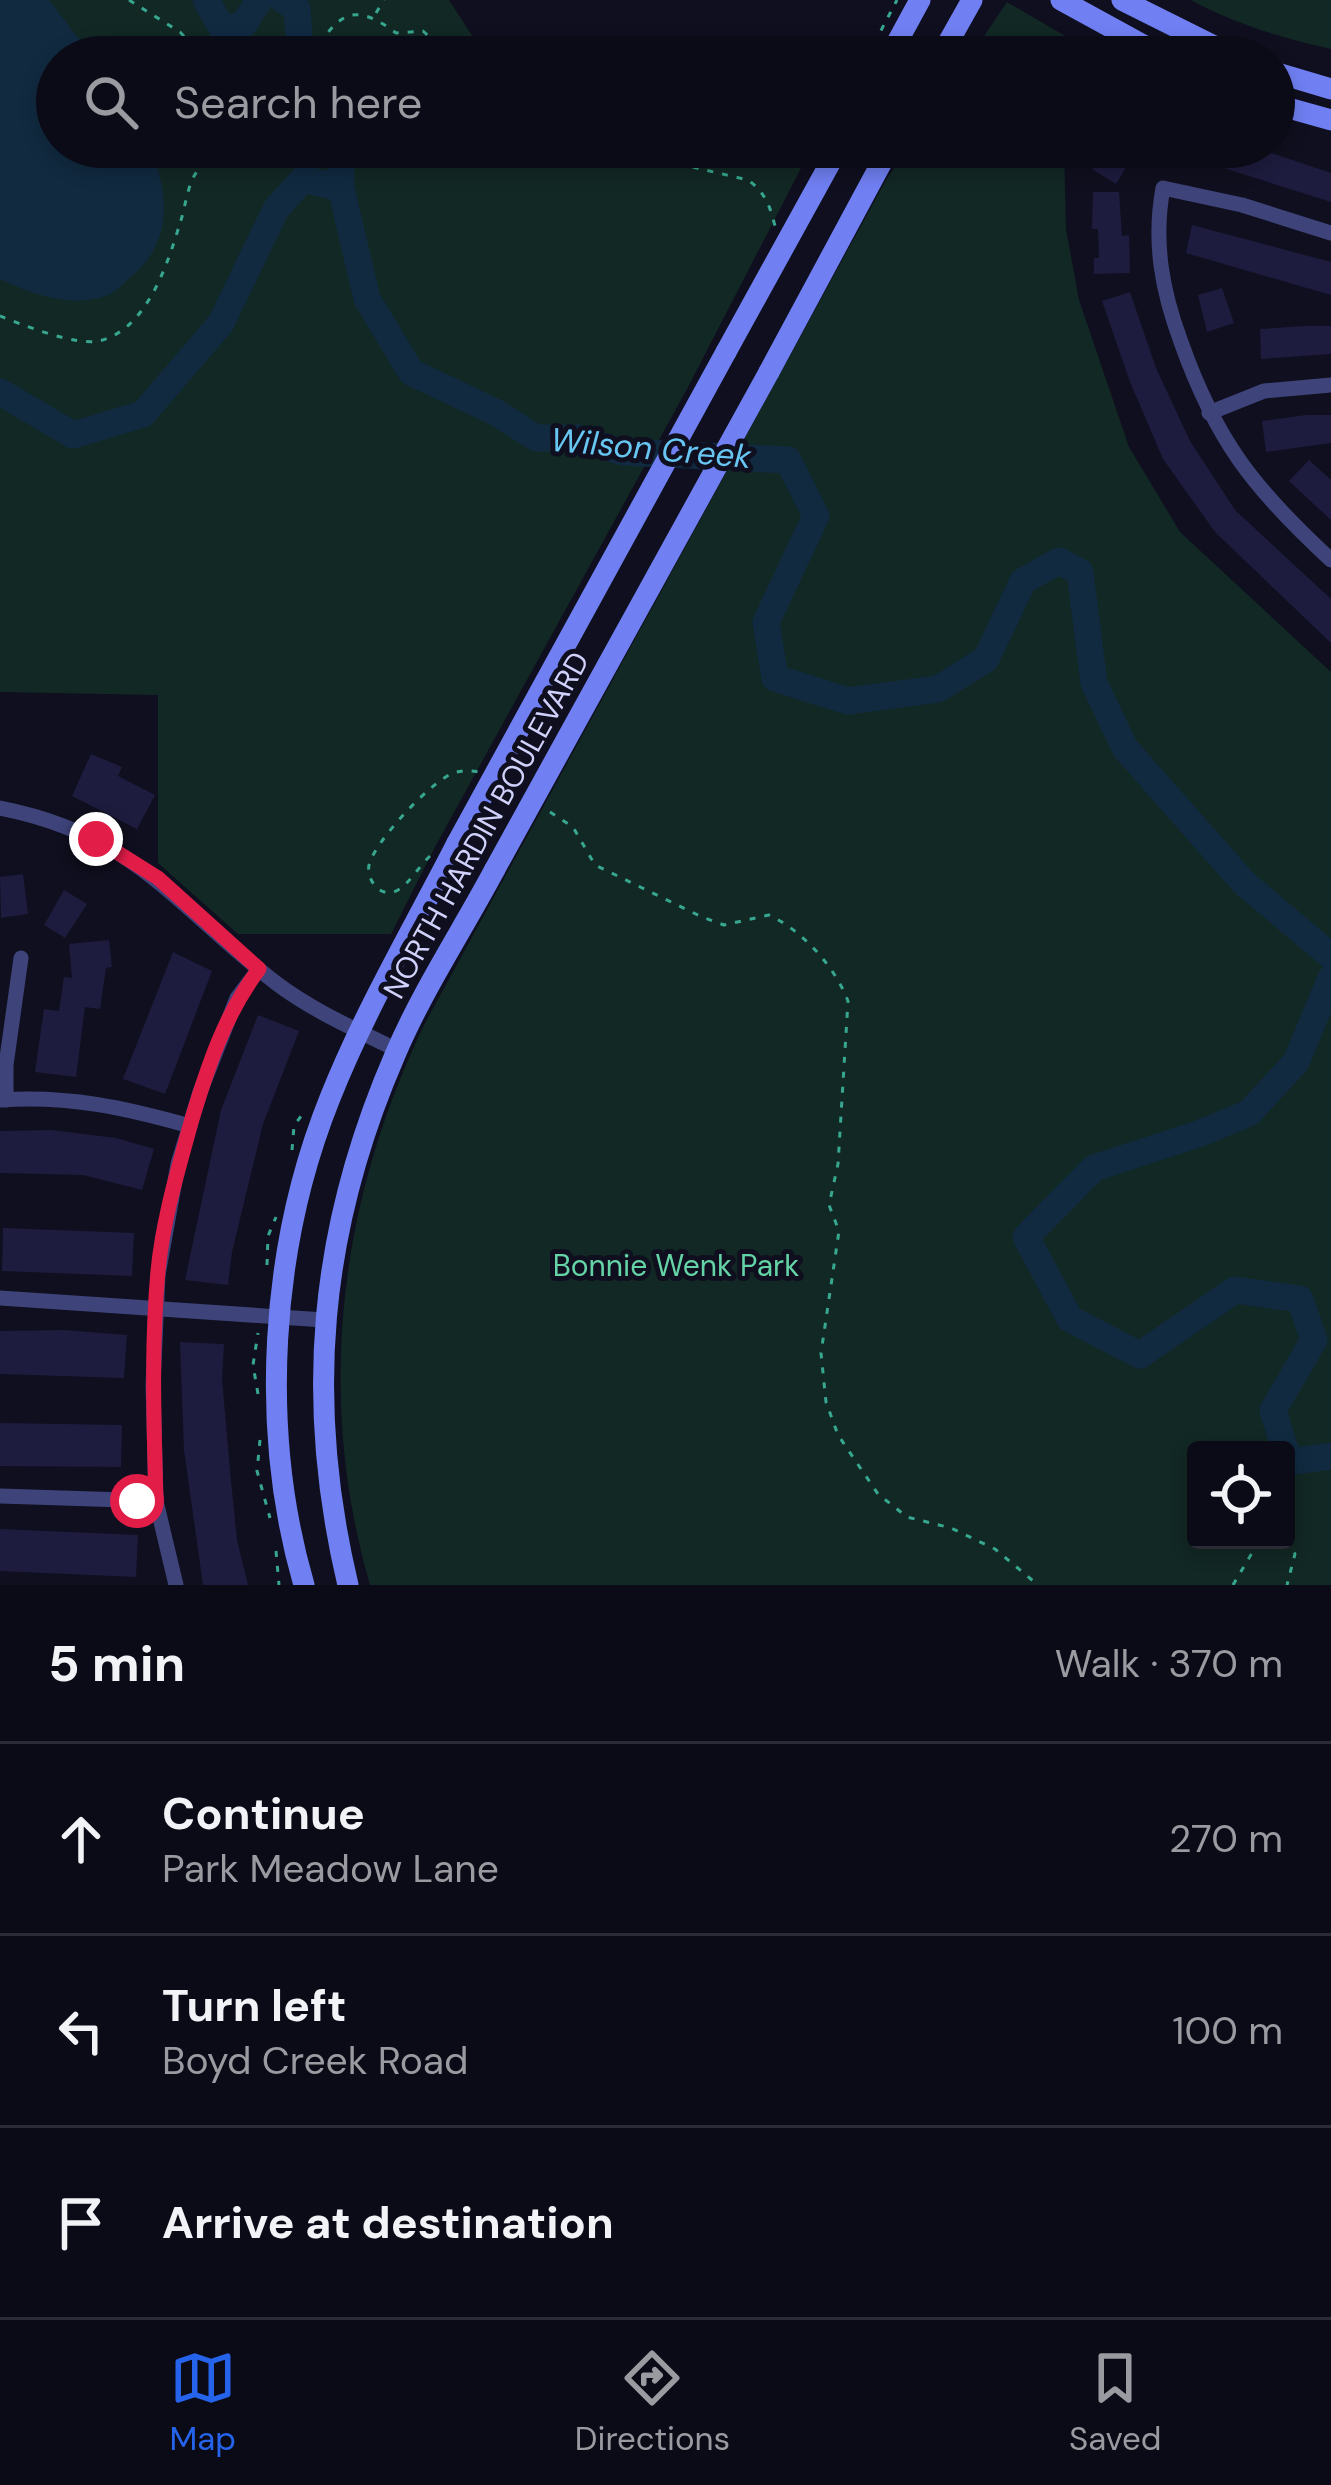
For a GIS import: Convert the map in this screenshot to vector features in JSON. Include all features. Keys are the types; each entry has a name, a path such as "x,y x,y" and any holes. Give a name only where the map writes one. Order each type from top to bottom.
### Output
{"main road":[{"path":"900,36 920,0"},
{"path":"952,36 972,0"},
{"path":"1061,0 1127,36"},
{"path":"1122,0 1194,36"},
{"path":"1295,79 1331,89"},
{"path":"1295,110 1331,120"},
{"name":"NORTH HARDIN BOULEVARD","path":"304,1585 280,1452 280,1319 298,1195 328,1102 448,847 827,168"},
{"name":"NORTH HARDIN BOULEVARD","path":"348,1585 323,1438 324,1320 342,1209 368,1121 397,1050 879,168"}],"street":[{"path":"1331,232 1163,188 1158,233 1162,282 1209,413 1256,484 1331,560"},
{"path":"1209,413 1264,391 1331,385"},
{"path":"0,808 51,820 117,850 158,878 259,969 316,1010 397,1050"},
{"path":"21,958 3,1100 99,1102 190,1126"},
{"path":"176,1585 156,1501 153,1384 163,1238 190,1126 231,1013 259,969"},
{"path":"0,1298 324,1320"},
{"path":"0,1496 156,1501"}],"path":[{"path":"129,0 184,36"},
{"path":"376,13 384,0"},
{"path":"878,36 897,0"},
{"path":"327,36 343,13 361,8 376,13 396,32 423,31 429,36"},
{"path":"0,316 87,341 118,333 157,285 199,168"},
{"path":"699,168 748,180 759,188 776,228"},
{"path":"448,847 398,890 386,892 369,878 372,858 437,782 470,770 491,778"},
{"path":"535,803 573,827 595,865 724,925 769,915 801,936 839,977 848,1000 838,1164 829,1205 839,1231 821,1353 826,1402 838,1435 878,1494 907,1516 951,1528 995,1549 1038,1585"},
{"path":"1233,1585 1256,1549"},
{"path":"1287,1585 1295,1554 1292,1549"}],"green space":[{"path":"0,0 449,0 472,36 36,36 36,168 801,168 687,389 391,934 238,934 158,863 158,695 0,692"},
{"path":"1191,0 1331,0 1331,49 1259,29"},
{"path":"1007,2 1065,36 984,36"},
{"name":"Bonnie Wenk Park","path":"894,168 1065,168 1066,229 1079,300 1129,447 1180,532 1331,672 1331,1585 370,1585 343,1442 341,1370 355,1229 396,1090 425,1023"}],"water":[{"path":"0,0 49,0 77,36 36,36 36,168 157,168 164,216 155,248 145,263 110,294 68,300 39,295 0,279"}],"building":[{"path":"1295,161 1331,173 1331,202 1224,168 1295,168"},
{"path":"1093,168 1126,168 1116,184"},
{"path":"1093,192 1119,192 1122,236 1129,235 1130,273 1094,274 1094,258 1099,258 1098,229 1092,229"},
{"path":"1192,225 1331,262 1331,295 1186,253"},
{"path":"1222,288 1234,323 1207,332 1198,295"},
{"path":"1130,292 1156,368 1190,441 1235,510 1331,599 1331,643 1215,532 1163,459 1102,301"},
{"path":"1331,326 1331,354 1261,359 1260,329"},
{"path":"1331,415 1331,443 1266,452 1262,421"},
{"path":"1309,460 1331,480 1331,520 1289,481"},
{"path":"91,754 122,767 118,776 155,795 137,829 72,796"},
{"path":"23,874 28,914 1,918 0,877"},
{"path":"64,890 87,904 65,938 44,925"},
{"path":"109,940 112,967 106,968 100,1009 85,1007 76,1077 35,1072 44,1009 59,1011 64,977 72,978 69,944"},
{"path":"173,952 212,971 165,1094 123,1079"},
{"path":"258,1015 299,1031 263,1124 228,1285 185,1280 221,1110"},
{"path":"51,1130 116,1138 154,1149 142,1190 83,1175 0,1173 0,1131"},
{"path":"3,1228 134,1233 132,1276 2,1271"},
{"path":"0,1331 127,1335 124,1378 0,1374"},
{"path":"180,1342 224,1344 222,1379 231,1481 248,1585 203,1585 184,1450"},
{"path":"0,1423 122,1425 121,1467 0,1466"},
{"path":"0,1529 138,1535 136,1577 0,1571"}],"waterway":[{"path":"206,0 223,30 244,24 259,0"},
{"path":"283,0 297,9 299,36"},
{"path":"341,168 341,188"},
{"name":"Wilson Creek","path":"0,392 73,435 143,414 221,323 276,209 303,179 341,188 367,299 411,372 497,413 536,438 578,438 622,452 788,460 816,516 766,622 775,678 848,701 938,689 986,659 1023,581 1059,561 1080,572 1094,683 1125,748 1244,883 1331,956"},
{"name":"Wilson Creek","path":"1282,1441 1273,1410 1314,1340 1300,1299 1235,1290 1140,1355 1070,1319 1026,1237 1094,1168 1249,1113 1296,1062 1331,978"},
{"name":"Wilson Creek","path":"1295,1461 1331,1456"}],"route":[{"path":"96,839 158,878 259,969 224,1029 178,1164 158,1275 153,1384 156,1501 137,1501"}]}
